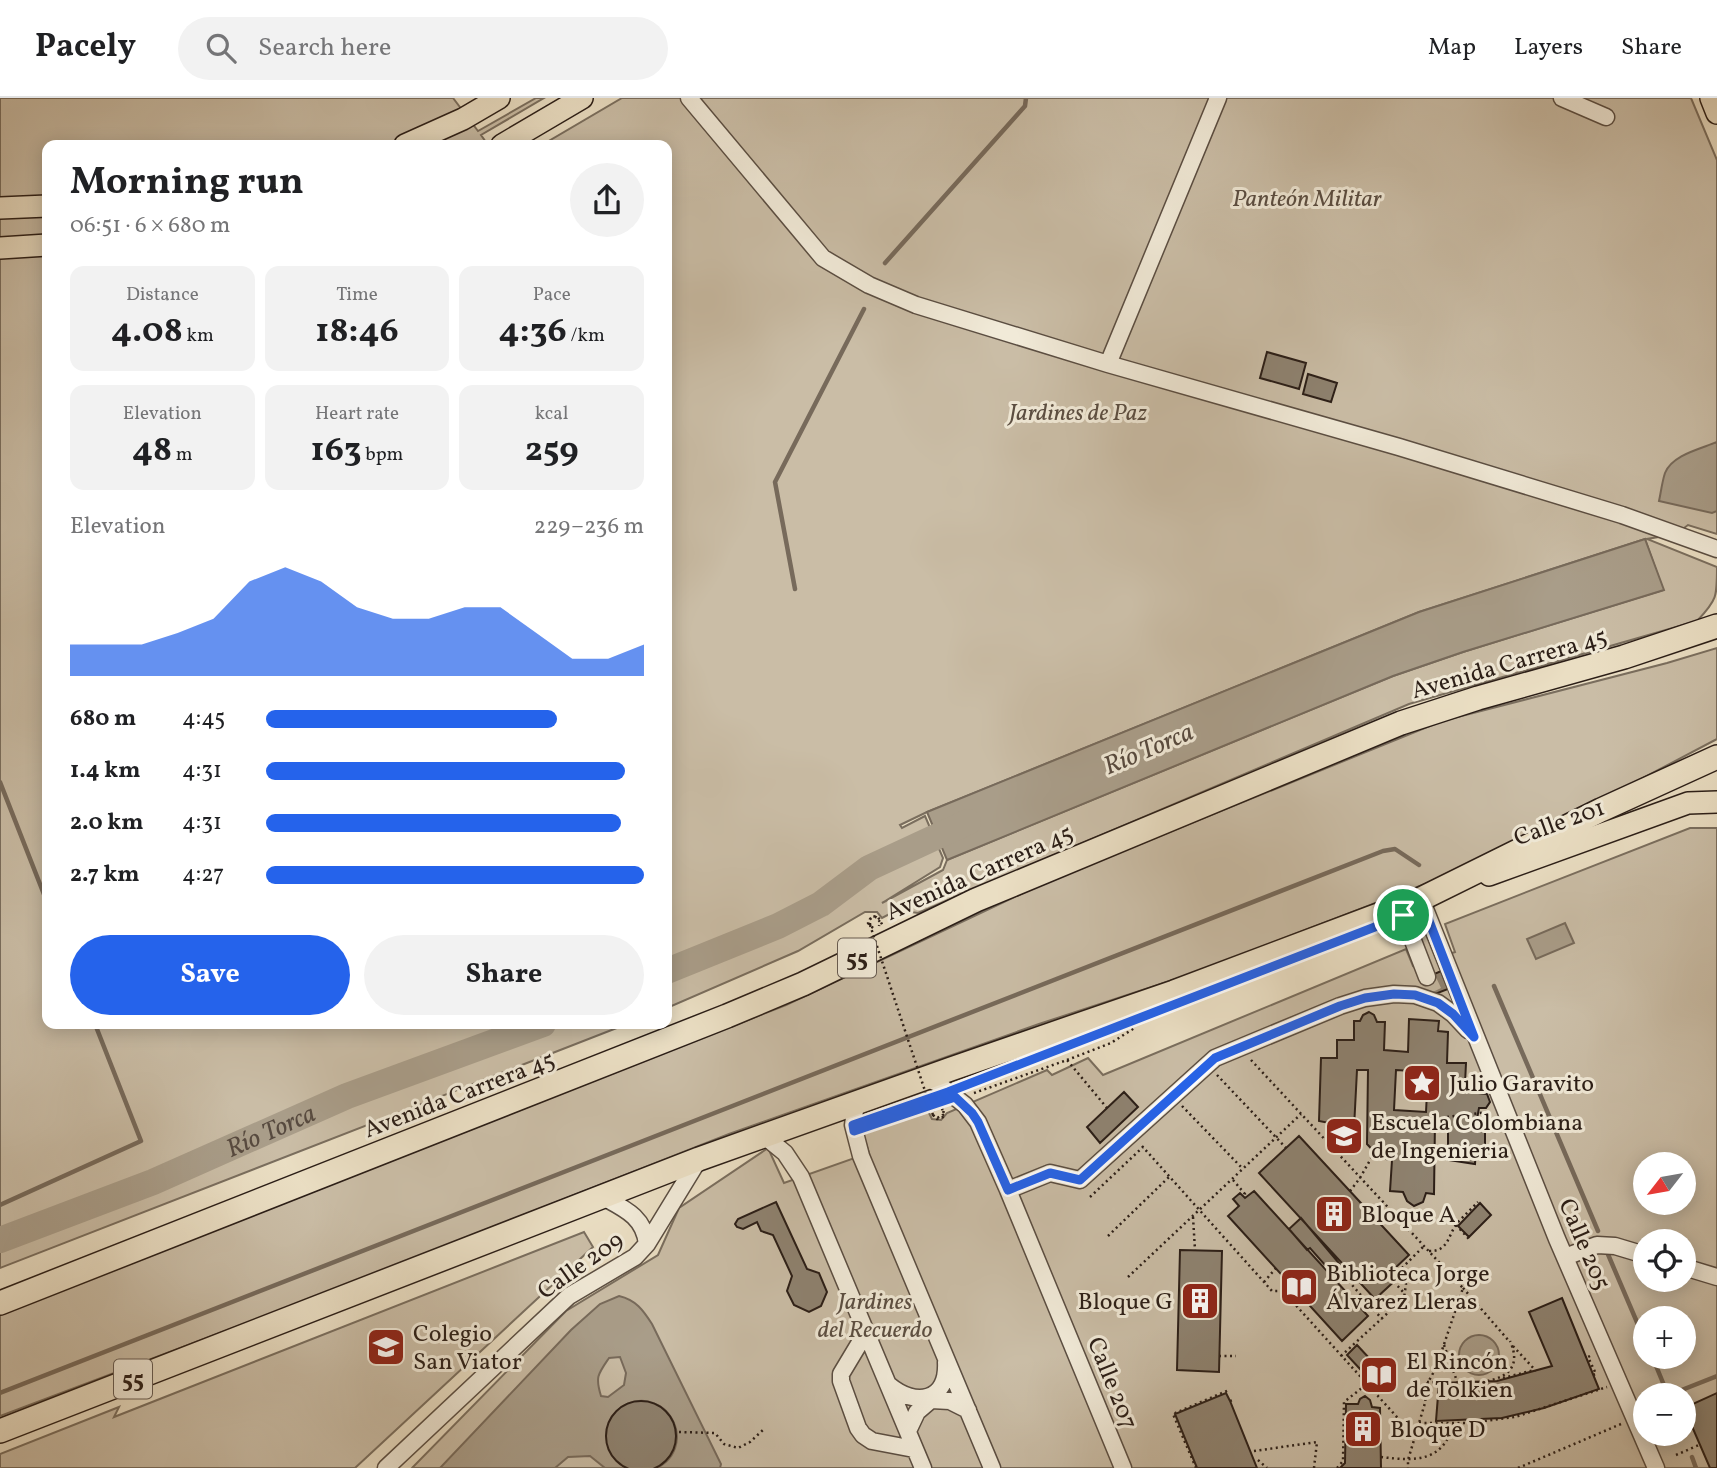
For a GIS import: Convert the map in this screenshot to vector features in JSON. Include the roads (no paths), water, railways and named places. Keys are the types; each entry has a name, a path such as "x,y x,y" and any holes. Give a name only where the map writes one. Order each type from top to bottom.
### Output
{"highway":[{"name":"Avenida Carrera 45","path":"0,1303 727,1016 803,984 988,894 1401,723 1488,695 1624,657 1715,625"},
{"name":"55","path":"0,1431 763,1135 855,1119 926,1078 1174,992 1410,903 1717,757"}],"main road":[{"path":"416,140 463,119 499,98"},
{"path":"511,140 582,98"},
{"path":"1711,98 1717,113"},
{"path":"0,208 42,206"},
{"path":"0,248 42,246"},
{"name":"Calle 201","path":"1410,903 1688,803 1717,803"}],"street":[{"path":"689,98 823,258 869,285 916,305 1108,365 1399,447 1609,511 1717,549"},
{"path":"1108,365 1218,98"},
{"path":"1562,98 1606,117"},
{"path":"1410,903 1427,977"},
{"name":"Calle 205","path":"1410,903 1474,1037 1656,1468"},
{"path":"1008,1190 1050,1173 1080,1180 1137,1141 1188,1081 1222,1054 1340,1006 1365,998 1394,994 1436,999 1474,1037"},
{"name":"Calle 207","path":"926,1078 949,1100 972,1113 978,1122 1123,1468"},
{"path":"855,1119 861,1157 992,1468"},
{"path":"763,1135 785,1153 797,1171 923,1468"},
{"name":"Calle 209","path":"386,1468 569,1296 635,1257 647,1244 699,1159"},
{"name":"Calle 209","path":"603,1197 622,1207 636,1219 645,1230 647,1244"},
{"path":"1565,1256 1597,1245 1615,1246 1633,1251"},
{"path":"1696,1271 1717,1277"},
{"path":"865,1334 841,1374 841,1381 858,1428 872,1441 915,1449"},
{"path":"887,1383 909,1398 929,1396 938,1391 943,1382 947,1372 946,1357"},
{"path":"908,1431 917,1412 931,1400 950,1401 968,1410"}],"water":[{"path":"1717,442 1717,511 1712,513 1659,501 1665,473 1669,467 1687,453"},
{"path":"1645,539 1664,590 1393,676 947,860 927,812 1419,612"},
{"path":"1565,923 1574,943 1536,959 1527,939"},
{"path":"619,1296 635,1303 645,1314 721,1464 720,1468 657,1468 665,1463 673,1452 677,1438 675,1426 664,1409 649,1402 635,1401 613,1416 608,1428 607,1442 613,1456 626,1468 605,1468 590,1456 568,1457 555,1468 440,1468 571,1330 600,1304","holes":["620,1357 626,1373 624,1385 608,1397 601,1396 599,1376 609,1358"]},
{"path":"1479,1335 1493,1341 1499,1355 1493,1369 1479,1375 1465,1369 1459,1355 1465,1341"}],"waterway":[{"path":"885,263 1025,106 1026,98"},
{"path":"795,589 775,482 864,309"},
{"path":"0,782 42,889"},
{"name":"Río Torca","path":"672,969 778,926 821,904 869,868 968,822"},
{"path":"0,1393 1383,851 1395,849 1419,865"},
{"path":"1494,986 1598,1231"},
{"path":"0,1205 141,1141 97,1029"},
{"name":"Río Torca","path":"0,1240 153,1182 347,1096 529,1029"},
{"path":"1607,1252 1633,1313"},
{"path":"1657,1369 1663,1383"},
{"path":"1696,1384 1717,1376"},
{"path":"1692,1457 1696,1468"}],"tunnel":[{"path":"1427,977 1435,994"}],"place":[{"name":"Julio Garavito","path":"1422,1083"},
{"name":"Escuela Colombiana de Ingenieria","path":"1344,1136"},
{"name":"Bloque A","path":"1334,1214"},
{"name":"Biblioteca Jorge Álvarez Lleras","path":"1299,1287"},
{"name":"Bloque G","path":"1200,1301"},
{"name":"Colegio San Viator","path":"386,1347"},
{"name":"El Rincón de Tolkien","path":"1379,1375"},
{"name":"Bloque D","path":"1363,1429"}],"park label":[{"name":"Panteón Militar","path":"1307,198"},
{"name":"Jardines de Paz","path":"1078,412"},
{"name":"Jardines del Recuerdo","path":"875,1315"}]}
